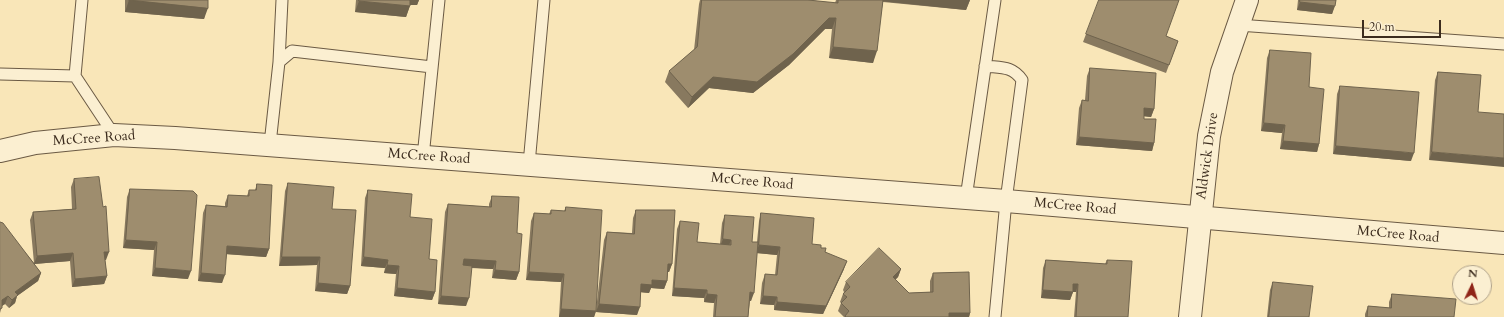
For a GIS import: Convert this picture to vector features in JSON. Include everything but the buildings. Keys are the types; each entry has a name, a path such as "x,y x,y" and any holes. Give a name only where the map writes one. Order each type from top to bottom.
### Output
{"street":[{"name":"Aldwick Drive","path":"1190,317 1209,136 1222,72 1246,0"},
{"name":"McCree Road","path":"0,151 35,143 114,135 270,144 1006,201 1504,243"}],"lane":[{"path":"82,0 75,76 114,135"},
{"path":"270,144 279,62 282,0"},
{"path":"423,157 439,0"},
{"path":"530,164 544,4 555,0"},
{"path":"966,198 995,0"},
{"path":"1238,25 1504,44"},
{"path":"279,62 292,51 432,67"},
{"path":"985,66 1016,71 1022,80 1006,201 996,317"},
{"path":"0,74 75,76"}]}
